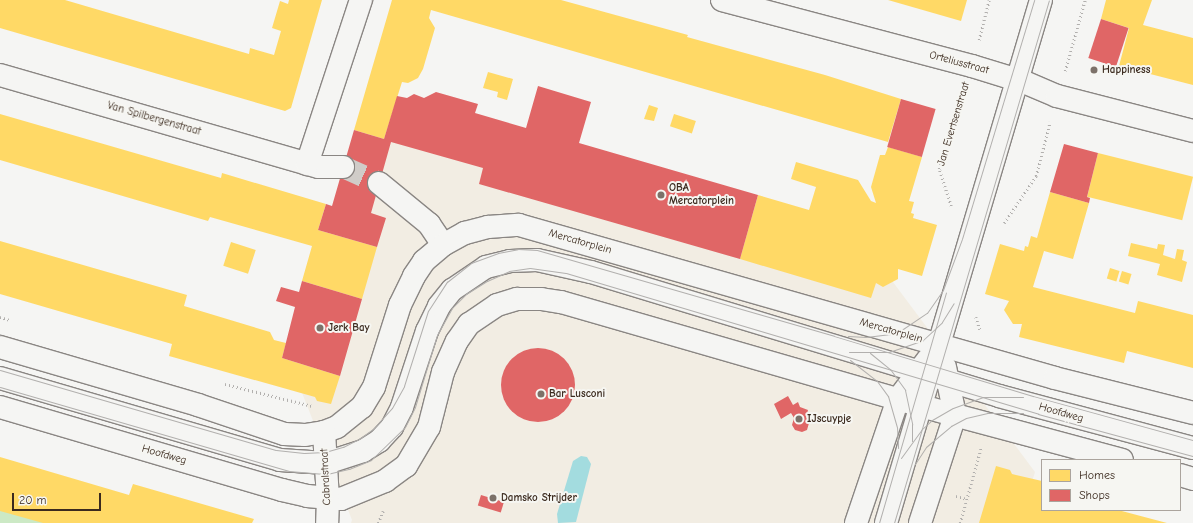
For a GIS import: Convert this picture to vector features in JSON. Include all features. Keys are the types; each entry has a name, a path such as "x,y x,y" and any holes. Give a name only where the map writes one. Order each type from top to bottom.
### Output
{"street":[{"path":"307,164 360,0"},
{"name":"Orteliusstraat","path":"722,0 972,66 1017,80 1057,96 1193,132"},
{"path":"886,523 921,406 942,345 967,246 1041,0"},
{"name":"Van Spilbergenstraat","path":"0,75 307,164 319,167 343,167"},
{"path":"379,183 429,224 443,245"},
{"name":"Mercatorplein","path":"324,432 337,426 362,407 374,387 400,305 414,276 424,261 443,245 465,233 488,227 519,225 533,228 942,345"},
{"path":"0,378 280,460 326,464 363,451 379,441 392,427 402,407 427,331 439,306 452,290 486,267 510,261 537,260 591,272 932,374 955,415 920,523"},
{"path":"328,499 341,499 358,493 385,481 406,466 429,427 443,372 457,341 468,324 497,305 517,299 561,302 921,406 1118,459"},
{"path":"942,345 987,359 1193,413"},
{"path":"0,347 198,405 284,434 305,435 324,432"},
{"path":"856,523 898,399 932,374"},
{"name":"Hoofdweg","path":"932,374 1114,428 1193,448"},
{"name":"Hoofdweg","path":"0,407 282,490 328,499"},
{"name":"Cabralstraat","path":"324,432 328,499 327,523"},
{"path":"1181,475 1193,479"}],"path":[{"name":"Jan Evertsenstraat","path":"967,246 962,239 940,169 972,66 990,0"},
{"path":"1002,226 1036,176 1057,96 1085,0"},
{"path":"976,315 987,359"},
{"path":"960,523 986,424"}],"shaded area":[{"path":"377,113 866,246 1035,472 1019,523 351,523 352,520 297,380"}],"green space":[{"path":"0,491 104,523 0,523"}],"water":[{"path":"581,456 587,457 591,464 576,522 558,523 557,514 573,461"}],"building: Homes":[{"path":"0,0 65,0 249,54 250,48 274,55 281,31 272,28 280,1 288,4 289,0 322,0 291,108 285,111 0,28"},
{"path":"392,0 561,0 688,35 687,37 825,75 901,99 888,142 431,10 429,18 435,28 423,69 418,78 408,83 402,82 384,139 354,130"},
{"path":"888,0 967,0 961,21"},
{"path":"1106,0 1152,0 1143,25 1193,38 1193,85 1119,66 1129,28 1101,19"},
{"path":"488,72 513,79 507,100 497,97 498,92 483,88"},
{"path":"649,105 658,108 654,121 644,119"},
{"path":"0,114 221,178 222,173 326,204 318,230 377,247 362,299 302,281 312,246 210,217 208,221 0,160"},
{"path":"674,114 696,121 692,133 670,126"},
{"path":"888,147 922,157 909,201 914,202 911,213 914,214 913,218 937,225 922,276 898,269 898,279 883,287 876,283 871,298 740,259 758,195 809,210 816,187 791,179 796,162 858,180 871,201 876,203 871,187 880,155 885,155"},
{"path":"1098,153 1193,177 1182,220 1087,197"},
{"path":"1050,192 1089,203 1073,259 1044,251 1033,287 1135,313 1138,301 1193,315 1193,368 1127,351 1124,363 1019,337 1022,324 1013,324 1004,310 1009,301 985,294 1000,244 1024,251 1025,246 1028,247 1031,236 1037,238"},
{"path":"0,241 187,295 184,306 270,332 274,340 286,343 282,358 340,376 331,404 317,401 315,397 169,356 172,344 0,294"},
{"path":"231,242 256,250 248,274 223,266"},
{"path":"1131,243 1157,249 1158,244 1165,245 1163,255 1175,259 1177,249 1184,250 1182,260 1187,262 1182,282 1157,275 1160,264 1128,256"},
{"path":"1110,268 1120,271 1116,281 1107,279"},
{"path":"1122,271 1132,274 1128,284 1119,282"},
{"path":"0,457 129,495 133,484 254,519 252,523 43,523 0,511"},
{"path":"996,466 1010,470 1012,474 1041,481 1041,511 1122,511 1167,523 979,523"}],"building: Shops":[{"path":"1101,19 1129,28 1116,67 1088,58"},
{"path":"538,86 591,102 579,143 758,195 740,259 479,184 483,168 391,142 371,213 386,218 377,247 318,230 326,204 332,206 354,130 384,139 397,96 407,98 414,94 424,98 436,92 478,104 475,113 526,128"},
{"path":"901,99 936,109 922,157 887,147"},
{"path":"1064,144 1098,153 1087,197 1090,198 1089,203 1050,192"},
{"path":"302,281 362,299 340,376 282,358 295,307 276,301 281,287 299,292"},
{"path":"538,348 552,351 564,359 572,371 575,385 572,399 564,411 552,419 538,422 524,419 512,411 504,399 501,385 504,371 512,359 524,351"},
{"path":"788,396 793,405 798,402 800,407 808,410 806,417 809,423 807,430 802,432 795,430 792,425 794,418 791,413 781,419 774,404"},
{"path":"481,495 504,502 501,513 478,506"}],"tunnel":[{"path":"343,167 379,183"}],"tram line":[{"path":"848,336 866,337 897,333 927,313 943,290 962,239 1034,0"},
{"path":"894,523 1049,0"},
{"path":"0,370 276,450 304,453 325,452 343,447 359,439 374,428 392,408 404,386 428,311 447,282 471,263 498,253 518,249 537,250 834,336 1033,396 1193,440"},
{"path":"0,387 289,471 327,474 349,469 371,460 405,427 415,407 437,335 452,308 466,294 487,281 509,271 530,268 566,273 1038,414 1193,456"},
{"path":"879,523 946,293"},
{"path":"849,352 889,352 923,340 942,322 954,303"},
{"path":"870,353 890,369 905,390 912,424 912,441"},
{"path":"850,360 877,381 888,396 897,427 898,448"},
{"path":"901,458 921,430 932,420 953,408 983,397 1023,397"},
{"path":"915,464 926,447 951,426 966,418 987,413 1023,413"}],"place":[{"name":"Happiness","path":"1094,70"},
{"name":"OBA Mercatorplein","path":"661,195"},
{"name":"Jerk Bay","path":"320,328"},
{"name":"Bar Lusconi","path":"541,394"},
{"name":"IJscuypje","path":"799,419"},
{"name":"Damsko Strijder","path":"493,498"}]}
